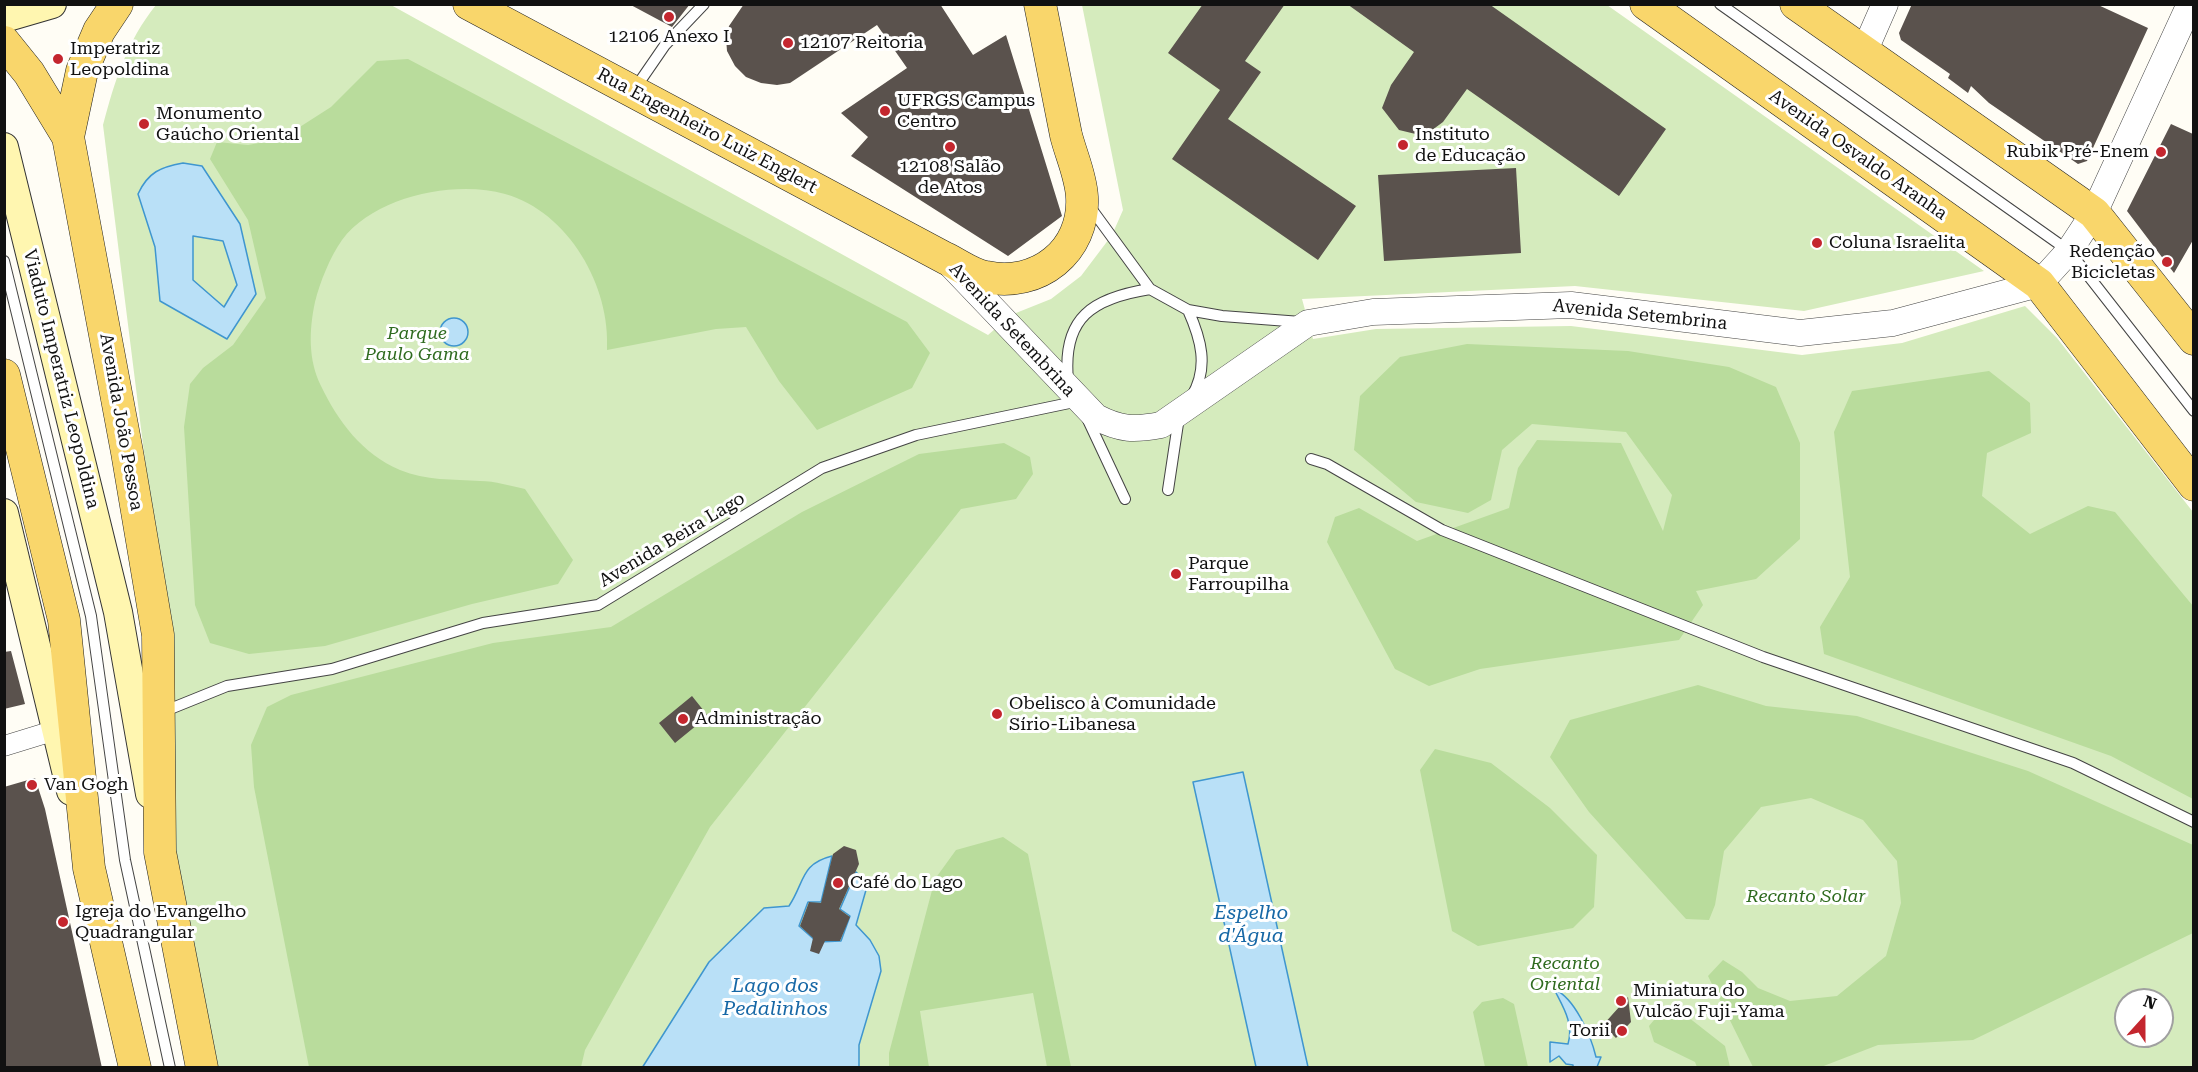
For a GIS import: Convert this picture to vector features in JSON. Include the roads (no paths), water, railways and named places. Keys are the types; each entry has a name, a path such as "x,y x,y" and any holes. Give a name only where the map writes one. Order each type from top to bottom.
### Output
{"main road":[{"path":"4,18 52,4"},
{"name":"Avenida João Pessoa","path":"117,4 99,31 82,71 68,137 127,452 158,634 160,852"},
{"name":"Rua Engenheiro Luiz Englert","path":"469,4 983,277 1007,280 1031,276 1055,263 1072,243 1080,221 1082,196"},
{"path":"1040,4 1066,136 1082,196"},
{"name":"Avenida Osvaldo Aranha","path":"1646,4 2039,284 2193,485"},
{"path":"1796,4 2094,213 2193,339"},
{"path":"4,42 29,73 68,137"},
{"name":"Viaduto Imperatriz Leopoldina","path":"4,147 91,616"},
{"path":"4,375 91,616 89,868"},
{"path":"4,513 135,1068"},
{"name":"Avenida João Pessoa","path":"91,616 160,852 202,1068"}],"street":[{"path":"1864,52 1885,4"},
{"path":"2039,284 2069,251 2094,213 2190,4"},
{"name":"Avenida Setembrina","path":"945,258 1096,417 1117,427 1139,429 1161,424 1308,323 1373,312 1571,305 1800,333 1893,323 2039,284"},
{"path":"4,746 56,730"}],"lane":[{"path":"632,92 665,45 704,4"},
{"path":"1720,4 2069,251 2193,411"},
{"path":"1082,196 1150,289 1188,310 1222,316 1308,323"},
{"name":"Viaduto Imperatriz Leopoldina","path":"4,261 91,616"},
{"name":"Avenida Setembrina","path":"1079,401 1068,381 1066,359 1070,338 1082,318 1098,303 1118,294 1150,289"},
{"path":"1168,490 1180,411 1194,395 1202,374 1202,350 1188,310"},
{"path":"1079,401 1125,499"},
{"name":"Avenida Beira Lago","path":"170,709 227,686 332,669 483,622 598,604 822,468 916,435 1079,401"},
{"path":"1311,459 1328,464 1442,530 1763,657 2073,763 2193,822"},
{"path":"91,616 125,860 170,1068"}],"water":[{"path":"183,163 202,166 240,224 256,294 227,339 160,301 155,247 138,194 146,180 156,172","holes":["193,236 223,241 237,285 224,307 193,280"]},
{"path":"454,318 464,322 468,332 464,342 454,346 444,342 440,332 444,322"},
{"name":"Espelho d'Água","path":"1243,772 1308,1067 1256,1067 1193,782"},
{"name":"Lago dos Pedalinhos","path":"832,856 821,902 808,902 799,926 817,942 841,941 850,916 840,909 856,872 868,883 856,925 870,940 879,956 881,971 859,1045 859,1067 642,1068 709,962 764,908 789,906 809,869 822,859"},
{"path":"1554,989 1569,1000 1581,1019 1596,1057 1601,1057 1597,1067 1573,1067 1573,1065 1566,1064 1559,1056 1550,1062 1550,1042 1568,1044 1570,1029 1567,1015"}],"place":[{"name":"12106 Anexo I","path":"669,17"},
{"name":"12107 Reitoria","path":"788,43"},
{"name":"Imperatriz Leopoldina","path":"58,59"},
{"name":"UFRGS Campus Centro","path":"885,111"},
{"name":"Monumento Gaúcho Oriental","path":"144,124"},
{"name":"Instituto de Educação","path":"1403,145"},
{"name":"12108 Salão de Atos","path":"950,147"},
{"name":"Rubik Pré-Enem","path":"2161,152"},
{"name":"Coluna Israelita","path":"1817,243"},
{"name":"Redenção Bicicletas","path":"2167,262"},
{"name":"Parque Farroupilha","path":"1176,574"},
{"name":"Obelisco à Comunidade Sírio-Libanesa","path":"997,714"},
{"name":"Administração","path":"683,719"},
{"name":"Van Gogh","path":"32,785"},
{"name":"Café do Lago","path":"838,883"},
{"name":"Igreja do Evangelho Quadrangular","path":"63,922"},
{"name":"Miniatura do Vulcão Fuji-Yama","path":"1621,1001"},
{"name":"Torii","path":"1622,1031"}],"park label":[{"name":"Parque Paulo Gama","path":"417,344"},
{"name":"Recanto Solar","path":"1806,897"},
{"name":"Recanto Oriental","path":"1565,974"}]}
